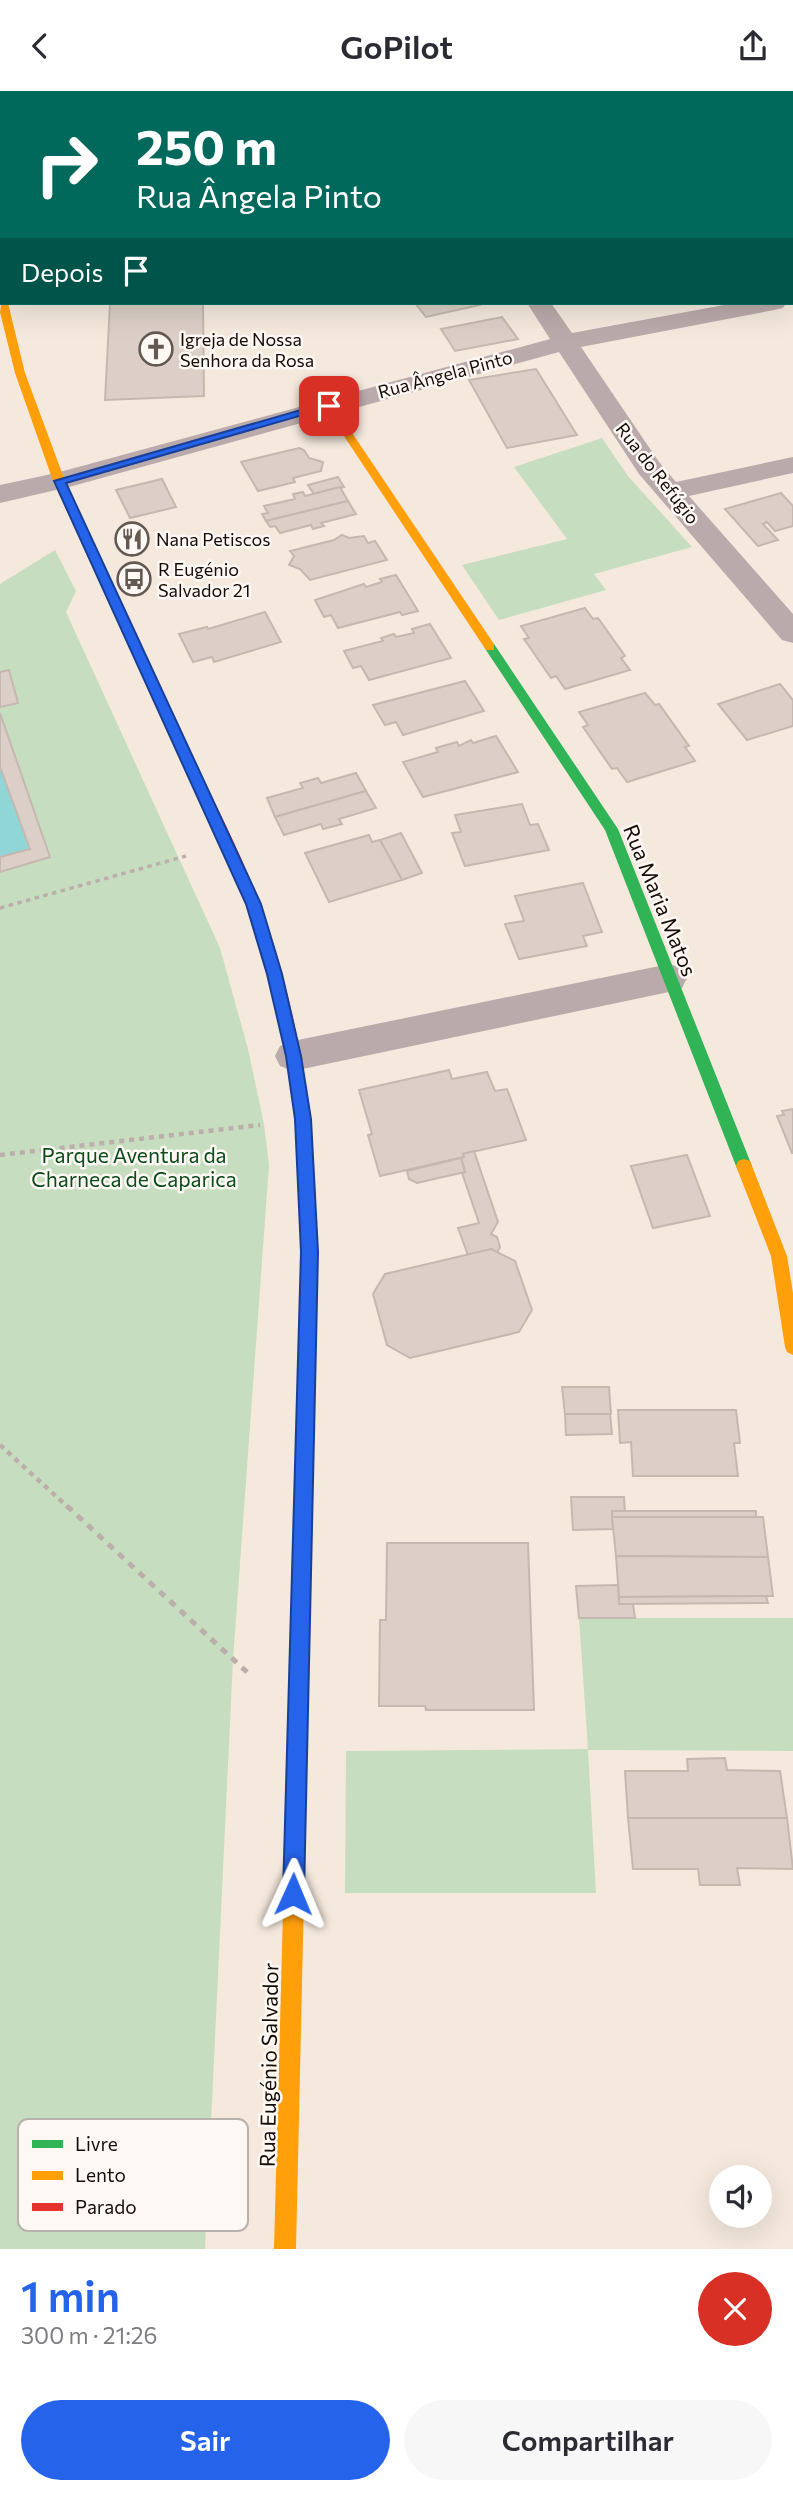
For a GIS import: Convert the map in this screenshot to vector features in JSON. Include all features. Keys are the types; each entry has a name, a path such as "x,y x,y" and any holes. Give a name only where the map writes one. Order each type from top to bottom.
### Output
{"street":[{"name":"Rua Eugénio Salvador","path":"3,305 19,373 59,481 253,904 275,974 293,1056 305,1145 309,1252 285,2249"},
{"name":"Rua do Refúgio","path":"540,305 630,441 670,492 793,633"},
{"name":"Rua Ângela Pinto","path":"0,494 59,481 566,342 763,305"},
{"name":"Rua Maria Matos","path":"329,406 611,829 779,1256 793,1347"},
{"path":"670,492 793,465"},
{"path":"293,1056 670,978"}],"path":[{"path":"0,908 179,858 226,842"},
{"path":"0,1155 264,1124"},
{"path":"0,1445 298,1716"}],"green space":[{"path":"602,438 628,476 692,547 594,574 606,590 499,620 462,565 567,539 514,467"},
{"name":"Parque Aventura da Charneca de Caparica","path":"55,550 76,591 66,612 220,948 248,1049 264,1124 269,1165 233,1660 211,2119 18,2119 18,2231 206,2231 205,2249 0,2249 0,872 50,857 0,713 0,707 18,702 9,671 0,672 0,584"},
{"path":"579,1618 793,1618 793,1751 588,1750 596,1893 345,1893 346,1751 588,1749"}],"water":[{"path":"0,767 30,849 0,857"}],"building":[{"name":"Igreja de Nossa Senhora da Rosa","path":"110,305 203,305 204,396 105,400"},
{"path":"417,305 480,305 426,317"},
{"path":"502,317 518,339 455,351 441,329"},
{"path":"536,369 577,435 507,448 469,380"},
{"path":"299,448 304,450 309,458 323,462 321,471 293,478 295,482 258,491 241,462"},
{"path":"338,477 344,487 314,494 308,485"},
{"path":"162,479 176,507 130,518 116,490"},
{"path":"340,487 348,501 266,521 262,514 268,513 264,506 295,499 293,494 303,492 305,496"},
{"path":"781,493 793,506 793,526 775,531 767,522 763,524 778,540 758,546 725,509"},
{"path":"348,501 356,514 321,523 324,526 313,529 311,525 280,533 266,521"},
{"path":"342,535 349,538 364,536 368,543 375,541 387,560 310,580 300,569 289,565 294,556 290,551 334,540"},
{"path":"396,575 418,611 402,615 400,612 338,628 331,615 324,617 315,600 364,584 366,587 382,582 380,579"},
{"path":"585,608 593,619 598,618 625,656 621,658 630,670 565,689 556,676 551,678 524,639 529,638 521,626"},
{"path":"265,612 281,642 214,662 212,657 193,662 179,634 207,627 208,629"},
{"path":"430,624 451,658 369,680 361,666 353,668 344,651 383,641 381,638 394,634 396,637 414,633 412,629"},
{"path":"9,670 18,703 0,707 0,672"},
{"path":"465,681 484,711 403,735 396,722 385,725 373,705"},
{"path":"780,684 793,700 793,726 747,740 718,704"},
{"path":"645,693 655,705 659,704 689,746 685,747 695,761 627,782 617,768 612,769 583,727 588,725 579,712"},
{"path":"0,713 50,857 0,872 0,857 30,849 0,767"},
{"path":"496,736 518,772 423,797 403,762 438,752 436,748 457,742 459,746 471,740 473,743"},
{"path":"356,773 366,791 275,817 267,798 303,788 300,783 318,778 321,783"},
{"path":"366,791 376,808 339,819 342,824 323,829 321,824 284,835 275,817"},
{"path":"522,804 530,825 538,824 549,850 465,866 452,833 461,832 455,815"},
{"path":"401,833 422,873 402,880 380,840"},
{"path":"369,835 372,842 380,840 402,880 329,902 305,853"},
{"path":"583,883 602,932 583,936 587,946 519,959 505,924 524,921 515,896"},
{"path":"449,1070 452,1079 487,1072 495,1091 507,1089 526,1140 380,1176 368,1135 372,1134 359,1090"},
{"path":"793,1109 792,1153 777,1116 784,1115 782,1111"},
{"path":"474,1151 498,1222 491,1234 497,1237 500,1247 497,1253 491,1249 468,1255 458,1228 479,1223 462,1173 465,1172 461,1158 464,1157 463,1154"},
{"path":"687,1155 710,1216 653,1228 631,1166"},
{"path":"461,1158 465,1172 417,1183 409,1179 407,1171"},
{"path":"491,1249 515,1261 532,1310 519,1332 410,1358 387,1345 373,1294 385,1274"},
{"path":"562,1387 609,1387 611,1414 565,1414"},
{"path":"618,1410 736,1410 740,1443 734,1443 738,1476 633,1476 631,1442 620,1443"},
{"path":"565,1414 610,1414 612,1434 566,1435"},
{"path":"571,1497 624,1497 625,1512 612,1511 613,1529 573,1530"},
{"path":"612,1511 756,1511 756,1517 612,1517"},
{"path":"612,1517 763,1517 768,1557 616,1556"},
{"path":"387,1543 528,1543 534,1710 426,1710 425,1706 379,1706 380,1620 386,1620"},
{"path":"616,1556 768,1557 773,1596 619,1597"},
{"path":"618,1585 619,1604 633,1604 635,1618 579,1618 576,1586"},
{"path":"766,1596 768,1603 619,1604 619,1597"},
{"path":"725,1758 727,1770 780,1771 787,1818 628,1818 625,1771 688,1771 687,1759"},
{"path":"628,1818 787,1818 793,1869 737,1868 740,1885 700,1885 698,1869 633,1869"}],"traffic: fast":[{"path":"490,647 611,829 744,1166"},
{"path":"297,1762 309,1259"}],"traffic: slow":[{"path":"3,305 20,373 59,481 178,740"},
{"path":"329,406 490,647"},
{"path":"744,1166 779,1256 793,1347"},
{"path":"285,2249 297,1762"}],"traffic: jam":[{"path":"178,740 245,883 280,990 304,1124 309,1259"}],"place":[{"name":"Igreja de Nossa Senhora da Rosa","path":"156,349"},
{"name":"Nana Petiscos","path":"132,539"},
{"name":"R Eugénio Salvador 21","path":"134,579"}],"route":[{"path":"293,1894 309,1252 308,1183 303,1119 293,1056 275,974 253,904 59,481 329,406"}]}
